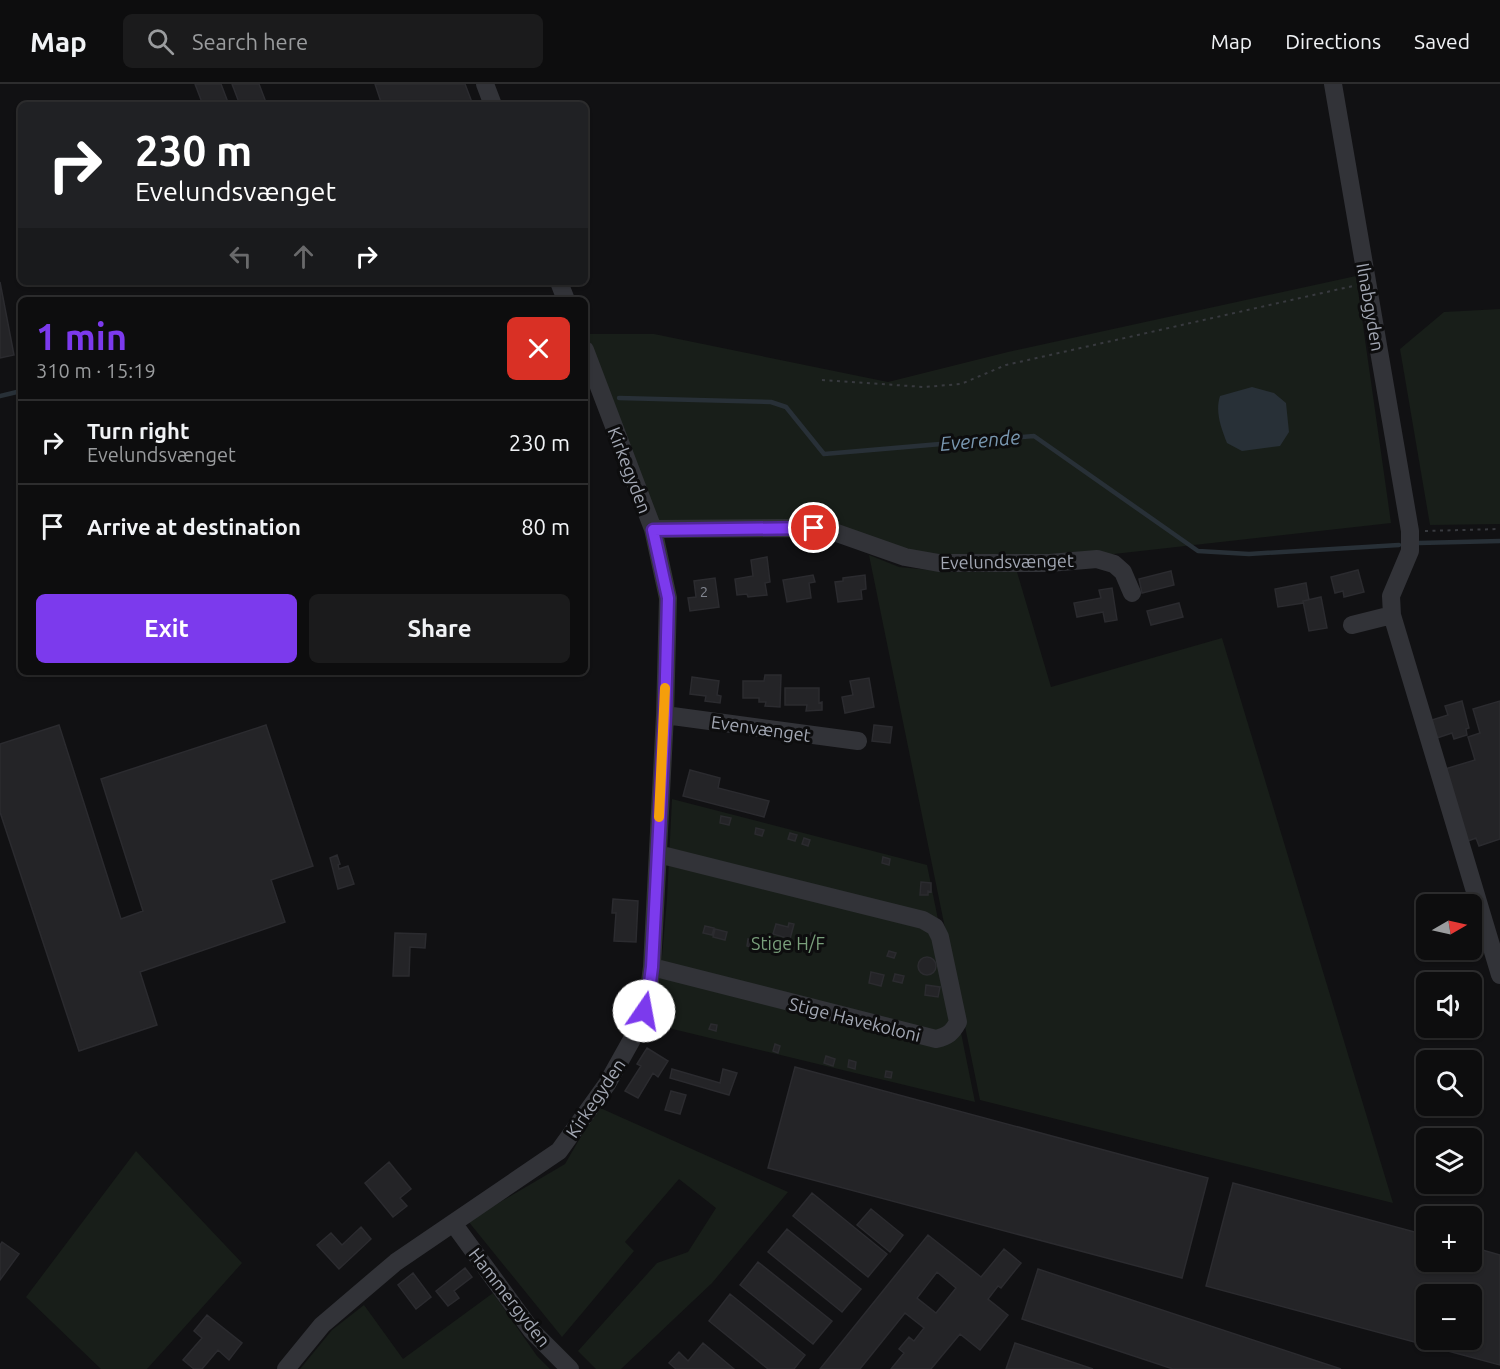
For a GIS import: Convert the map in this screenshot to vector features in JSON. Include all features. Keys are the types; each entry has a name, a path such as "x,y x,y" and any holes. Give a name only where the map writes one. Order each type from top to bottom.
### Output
{"street":[{"path":"485,84 492,102"},
{"name":"Ilnabgyden","path":"1333,84 1410,531 1410,551 1391,596 1392,615"},
{"name":"Kirkegyden","path":"286,1369 322,1325 396,1262 560,1151 607,1084 640,1025 648,998 652,967 665,715 668,598 653,530 588,358"},
{"name":"Evelundsvænget","path":"653,530 814,528 834,532 905,557 939,563 1049,563 1097,559 1114,564 1123,572 1132,593"},
{"path":"1352,625 1392,615 1500,975"},
{"name":"Evenvænget","path":"665,715 858,741"},
{"name":"Stige Havekoloni","path":"652,967 936,1039 953,1032 958,1022 940,937 935,927 922,921 657,854"},
{"name":"Hammergyden","path":"453,1223 532,1331 570,1369"}],"path":[{"path":"822,380 924,387 961,384 1005,365 1367,282"},
{"path":"1410,531 1500,529"}],"green space":[{"path":"1356,276 1391,523 1105,555 1090,552 1006,556 940,555 899,548 817,521 658,521 588,345 588,334 654,334 888,382 1008,352"},
{"path":"1500,309 1500,524 1430,525 1400,349 1444,312"},
{"path":"869,555 899,567 940,571 1017,572 1051,687 1222,638 1393,1203 980,1100"},
{"name":"Stige H/F","path":"672,799 927,865 975,1102 656,1025 667,899"},
{"path":"598,1107 788,1192 712,1283 621,1369 596,1369 578,1351 657,1263 688,1252 716,1208 679,1179 625,1242 634,1251 562,1337 468,1221 565,1164"},
{"path":"136,1151 242,1263 147,1369 101,1369 26,1297"},
{"path":"493,1293 537,1356 550,1369 300,1369 332,1330 364,1305 403,1359"}],"shaded area":[{"path":"1252,387 1274,393 1286,403 1289,432 1280,446 1242,451 1227,443 1218,414 1220,396"}],"building":[{"path":"195,84 221,84 228,102 202,102"},
{"path":"232,84 259,84 266,102 239,102"},
{"path":"375,84 465,84 472,102 381,102"},
{"path":"0,282 14,355 0,358"},
{"path":"767,557 770,582 765,583 767,595 748,597 747,594 737,595 735,579 753,576 751,560"},
{"path":"1358,570 1364,592 1344,597 1343,591 1335,593 1331,577"},
{"path":"1171,571 1174,585 1142,593 1139,579"},
{"path":"813,575 815,582 809,583 811,598 787,602 783,580"},
{"path":"865,575 866,589 861,590 862,599 838,602 835,582 843,581 843,578"},
{"path":"715,578 719,607 690,611 688,598 696,597 694,581"},
{"path":"1306,583 1309,600 1278,607 1275,589"},
{"path":"1112,588 1117,620 1105,622 1103,612 1077,617 1074,603 1101,598 1099,590"},
{"path":"1321,597 1327,628 1309,631 1303,601"},
{"path":"1179,603 1183,617 1151,625 1147,611"},
{"path":"765,675 781,675 780,707 765,706 766,702 759,702 759,698 743,698 743,681 764,681"},
{"path":"692,677 719,681 717,695 721,696 720,703 705,701 706,696 690,694"},
{"path":"869,678 874,707 845,713 842,697 853,695 850,681"},
{"path":"785,688 819,688 819,703 822,702 822,710 806,711 807,705 785,705"},
{"path":"1462,701 1469,728 1466,729 1467,735 1454,739 1452,733 1437,738 1432,720 1448,715 1445,706"},
{"path":"1500,701 1500,839 1479,846 1476,838 1468,841 1445,769 1475,760 1468,737 1480,733 1473,709"},
{"path":"59,725 121,919 143,911 101,779 266,725 313,866 271,880 285,922 140,972 157,1025 79,1051 0,812 0,744"},
{"path":"874,725 892,727 890,743 872,741"},
{"path":"690,770 720,778 718,788 769,801 764,817 683,796"},
{"path":"721,816 731,818 729,825 720,823"},
{"path":"756,828 764,830 762,836 755,834"},
{"path":"790,833 797,835 795,841 788,839"},
{"path":"804,838 810,840 808,846 802,844"},
{"path":"337,855 339,869 348,866 354,884 338,889 330,858"},
{"path":"883,857 890,859 889,865 882,863"},
{"path":"921,882 931,883 931,892 928,891 928,895 920,895"},
{"path":"613,899 638,901 636,942 614,941 616,913 612,913"},
{"path":"789,923 794,924 790,939 773,934 776,924 788,927"},
{"path":"705,926 714,928 712,935 703,933"},
{"path":"715,929 727,932 725,940 713,937"},
{"path":"395,933 426,934 425,948 410,947 409,976 393,976"},
{"path":"811,933 823,935 821,946 809,940"},
{"path":"748,939 757,941 755,948 747,946"},
{"path":"889,951 896,953 894,958 887,956"},
{"path":"927,957 933,960 936,966 933,972 927,975 921,972 918,966 921,960"},
{"path":"871,972 884,975 881,986 869,983"},
{"path":"895,974 904,976 902,983 893,981"},
{"path":"926,985 940,987 938,997 925,995"},
{"path":"711,1024 717,1025 716,1031 709,1029"},
{"path":"775,1044 780,1046 778,1053 773,1051"},
{"path":"647,1048 668,1061 658,1077 653,1073 638,1098 625,1091 641,1066 637,1064"},
{"path":"826,1056 835,1059 833,1066 824,1063"},
{"path":"849,1060 856,1062 855,1069 848,1067"},
{"path":"795,1067 1208,1178 1182,1278 768,1168"},
{"path":"672,1069 720,1083 723,1069 737,1073 729,1095 670,1078"},
{"path":"886,1071 892,1072 891,1078 885,1077"},
{"path":"671,1091 686,1095 680,1114 665,1110"},
{"path":"389,1162 411,1189 400,1198 407,1206 393,1217 365,1183"},
{"path":"1233,1183 1416,1232 1416,1272 1482,1272 1482,1250 1500,1255 1500,1365 1444,1350 1482,1350 1482,1284 1416,1284 1416,1342 1206,1286"},
{"path":"812,1193 887,1254 868,1277 793,1216"},
{"path":"871,1209 903,1235 890,1252 857,1225"},
{"path":"361,1227 371,1239 339,1269 317,1245 331,1233 342,1245"},
{"path":"787,1229 861,1289 842,1312 768,1252"},
{"path":"928,1235 981,1277 1004,1249 1021,1263 1001,1288 998,1286 988,1299 1008,1315 980,1350 960,1334 931,1369 891,1369 904,1353 899,1349 909,1337 914,1341 924,1328 905,1313 860,1369 820,1369","holes":["937,1272 956,1288 936,1313 917,1298"]},
{"path":"2,1242 19,1254 0,1280 0,1245"},
{"path":"758,1262 832,1321 813,1344 740,1285"},
{"path":"465,1268 472,1277 454,1291 459,1298 448,1306 436,1291"},
{"path":"1038,1269 1341,1369 1173,1369 1022,1319"},
{"path":"413,1273 431,1297 416,1309 398,1285"},
{"path":"730,1294 805,1355 794,1369 768,1369 709,1321"},
{"path":"207,1315 242,1343 229,1360 218,1350 202,1369 194,1369 183,1360 202,1338 194,1331"},
{"path":"703,1343 734,1369 676,1369 669,1363 679,1352 688,1361"},
{"path":"1015,1343 1093,1369 1006,1369"}],"waterway":[{"name":"Everende","path":"0,396 18,392"},
{"name":"Everende","path":"619,398 771,402 786,407 824,454 1034,436 1198,551 1249,554 1399,545"},
{"name":"Everende","path":"1419,543 1500,541"}],"slow traffic":[{"path":"659,817 665,688"}],"route":[{"path":"644,1011 652,967 665,715 668,598 653,530 814,528"}]}
